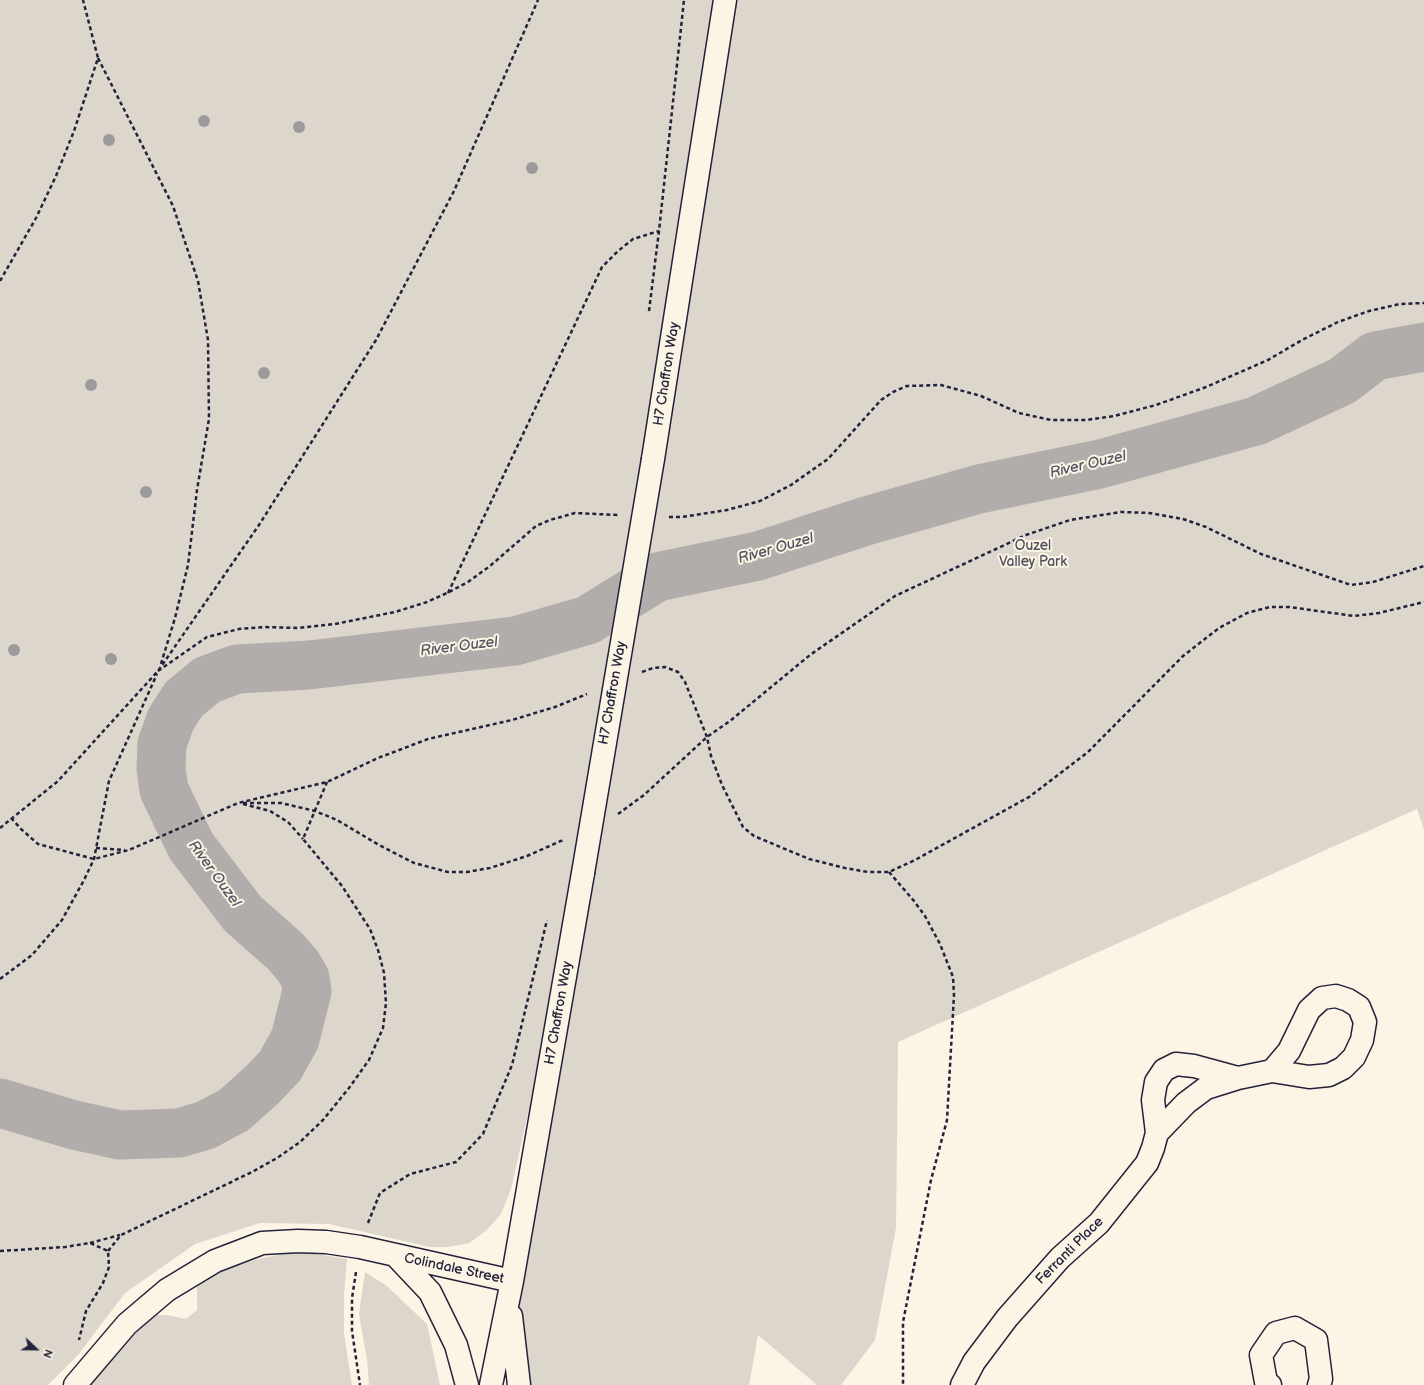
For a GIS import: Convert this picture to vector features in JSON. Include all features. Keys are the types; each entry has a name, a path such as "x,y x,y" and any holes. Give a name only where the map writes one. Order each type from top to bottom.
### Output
{"street":[{"name":"H7 Chaffron Way","path":"491,1385 510,1289 583,873 653,459 725,0"},
{"name":"Ferranti Place","path":"962,1385 974,1362 1007,1318 1060,1258 1099,1223 1147,1162 1157,1134 1153,1100 1156,1082 1164,1070 1176,1064 1194,1066 1238,1078"},
{"name":"Ferranti Place","path":"1157,1134 1186,1103 1206,1088 1238,1078 1272,1071"},
{"name":"Colindale Street","path":"75,1385 127,1324 167,1290 215,1261 262,1244 298,1240 360,1247 510,1289"},
{"name":"Colindale Street","path":"396,1256 430,1292 456,1345 467,1385"},
{"path":"510,1289 519,1385"},
{"path":"1270,1385 1266,1382 1261,1355 1276,1333 1295,1328 1316,1340 1321,1379 1319,1385"}],"path":[{"path":"0,979 32,955 62,920 94,859 110,781 158,671 175,618 188,565 197,490 209,419 208,340 198,280 173,206 98,58 83,0"},
{"path":"0,828 58,781 158,671 260,525 376,340 454,191 538,0"},
{"path":"648,317 659,231 684,0"},
{"path":"0,281 36,218 56,176 74,131 98,58"},
{"path":"447,593 602,267 633,239 659,231"},
{"path":"666,517 682,517 727,510 760,501 791,485 828,459 881,400 893,392 907,386 941,385 981,396 1019,413 1051,420 1086,420 1114,416 1156,405 1206,387 1268,360 1302,340 1338,322 1400,304 1424,303"},
{"path":"614,817 644,795 707,737 730,721 810,655 895,596 1026,535 1070,520 1120,512 1149,513 1183,519 1206,526 1261,554 1350,585 1373,582 1424,566"},
{"path":"158,671 207,637 239,629 264,627 298,628 335,624 395,612 427,602 468,582 490,566 536,526 550,520 575,513 621,515"},
{"path":"639,673 653,668 665,667 678,672 685,682 707,737 711,756 733,809 743,827 754,836 816,861 868,872 889,872 916,860 1029,797 1088,752 1183,656 1219,628 1247,613 1270,607 1289,607 1354,616 1379,613 1424,602"},
{"path":"11,818 38,844 94,859 129,850 238,803 327,782 378,758 428,739 512,720 555,707 590,693"},
{"path":"303,839 327,782"},
{"path":"238,803 281,803 315,810 337,820 379,845 414,863 448,872 467,872 490,868 527,856 568,839"},
{"path":"0,1250 65,1247 90,1243 121,1235 252,1172 277,1158 300,1142 324,1120 369,1060 383,1028 386,1003 384,973 378,950 370,929 342,886 288,822 270,811 238,803"},
{"path":"96,848 129,850"},
{"path":"889,872 925,916 940,944 953,977 954,995 947,1120 931,1180 903,1322 903,1385"},
{"path":"360,1385 352,1331 352,1298 360,1247 380,1193 410,1174 456,1162 483,1134 512,1065 549,914"},
{"path":"76,1345 86,1311 103,1283 109,1267 108,1251 121,1235"},
{"path":"90,1243 108,1251"}],"green space":[{"name":"Ouzel Valley Park","path":"0,0 1424,0 1424,830 1417,809 898,1042 896,1228 875,1340 841,1385 817,1385 758,1335 749,1385 519,1385 506,1277 579,889 511,1189 501,1214 486,1231 469,1243 448,1247 430,1247 329,1224 260,1223 195,1244 125,1293 78,1355 48,1385 0,1385"},
{"path":"297,1251 347,1259 344,1295 344,1334 352,1385 90,1385 125,1341 155,1315 166,1315 186,1319 197,1310 197,1287 215,1273 258,1259"},
{"path":"365,1272 387,1286 427,1324 440,1385 369,1385 367,1360 359,1314"}],"waterway":[{"name":"River Ouzel","path":"0,1103 74,1125 120,1135 179,1133 206,1125 234,1110 262,1085 280,1066 295,1039 307,991 305,978 298,966 285,951 243,914 191,846 164,790 161,768 162,744 171,719 184,699 207,680 237,669 309,665 515,641 588,620 657,577 758,556 866,521 979,489 1100,464 1256,421 1342,381 1375,356 1424,347"}]}
